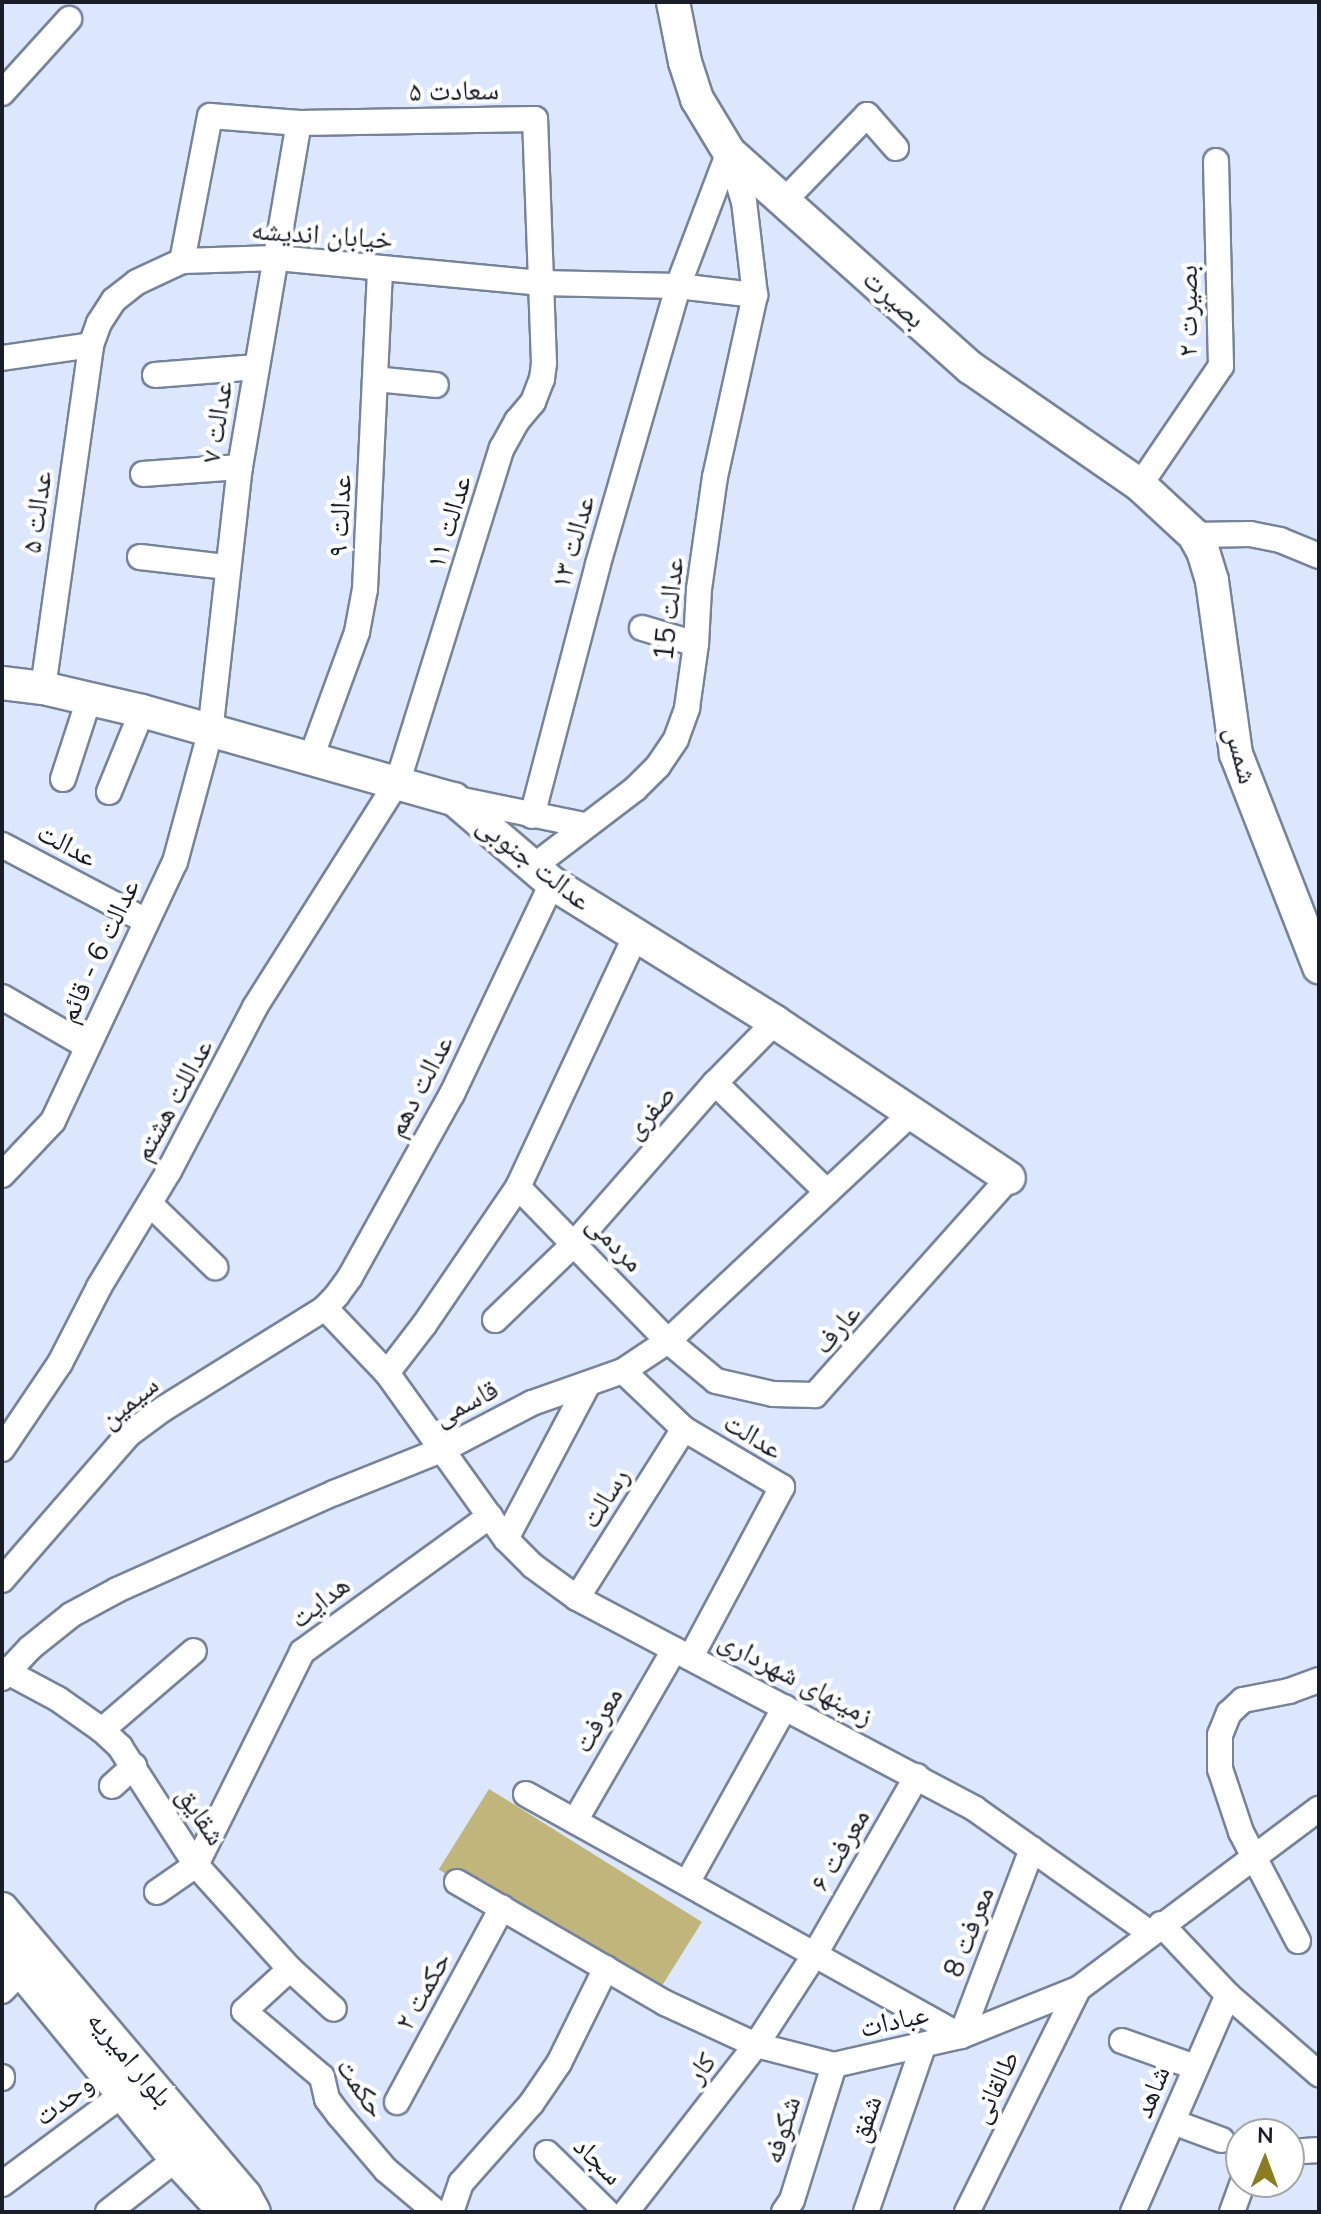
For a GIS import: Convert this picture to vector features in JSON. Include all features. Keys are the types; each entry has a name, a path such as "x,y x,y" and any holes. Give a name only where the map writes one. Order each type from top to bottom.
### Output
{"street":[{"name":"بصیرت","path":"673,2 685,62 697,99 729,152 971,368 1140,485 1194,535"},
{"path":"2,93 69,19"},
{"path":"785,200 867,115 896,148"},
{"name":"سعادت ۵","path":"182,261 210,116 299,123 535,119 540,283"},
{"name":"عدالت ۷","path":"210,733 240,467 299,123"},
{"name":"عدالت ۱۳","path":"532,816 598,564 678,286 729,152"},
{"name":"عدالت 15","path":"543,875 584,825 635,789 658,766 676,739 687,708 696,644 699,589 715,477 755,295 744,202 729,152"},
{"name":"بصیرت ۲","path":"1140,485 1221,366 1216,161"},
{"name":"خیابان اندیشه","path":"91,345 99,323 114,300 137,282 182,261 277,258 540,283 678,286 755,295"},
{"name":"عدالت ۹","path":"311,758 362,611 370,542 380,268"},
{"name":"عدالت ۱۱","path":"398,781 502,448 533,402 542,379 540,283"},
{"path":"2,358 91,345"},
{"name":"عدالت ۵","path":"43,688 91,345"},
{"path":"155,375 257,367"},
{"path":"375,379 436,385"},
{"path":"143,474 240,467"},
{"path":"1194,535 1250,534 1280,540 1319,556"},
{"name":"شمس","path":"1194,535 1203,551 1212,581 1236,754 1319,967"},
{"path":"140,557 227,567"},
{"path":"642,628 696,644"},
{"name":"عدالت جنوبی","path":"2,683 43,688 142,711 210,733 398,781 454,799 543,875 635,937 775,1022 1009,1178"},
{"path":"63,779 89,699"},
{"path":"109,792 142,711"},
{"name":"عدالت 6 - قائم","path":"2,1175 53,1121 175,862 210,733"},
{"name":"عداللت هشتم","path":"2,1449 60,1363 105,1276 150,1204 255,1007 398,781"},
{"path":"454,799 584,825"},
{"name":"عدالت","path":"2,845 146,921"},
{"name":"عدالت دهم","path":"325,1308 350,1277 452,1094 543,875"},
{"path":"387,1373 424,1325 518,1187 635,937"},
{"path":"2,997 87,1046"},
{"name":"صفری","path":"495,1320 574,1244 715,1083 775,1022"},
{"path":"715,1083 827,1192"},
{"name":"قاسمی","path":"4,1673 71,1615 117,1590 334,1493 444,1449 532,1403 623,1371 668,1341 911,1114"},
{"name":"عارف","path":"668,1341 716,1381 773,1394 815,1395 1009,1178"},
{"name":"مردمی","path":"518,1187 668,1341"},
{"path":"150,1204 215,1267"},
{"name":"زمینهای شهرداری","path":"325,1308 387,1373 506,1539 533,1566 577,1598 975,1809 1155,1929"},
{"name":"سیمین","path":"2,1580 129,1434 163,1409 325,1308"},
{"name":"عدالت","path":"623,1371 684,1429 782,1487 682,1653"},
{"path":"506,1539 588,1384"},
{"name":"رسالت","path":"577,1598 684,1429"},
{"name":"هدایت","path":"196,1865 302,1652 490,1516"},
{"path":"102,1730 194,1651"},
{"name":"معرفت","path":"575,1821 682,1653"},
{"name":"شقایق","path":"4,1673 58,1699 102,1730 134,1766 159,1813 196,1865 290,1969 334,2009"},
{"path":"1298,1941 1241,1832 1220,1769 1220,1735 1229,1713 1243,1700 1289,1691 1319,1680"},
{"path":"687,1883 785,1707"},
{"path":"112,1786 134,1766"},
{"name":"معرفت ۶","path":"815,1954 917,1776"},
{"path":"526,1794 961,2036"},
{"name":"عبادات","path":"457,1882 665,2003 756,2045 834,2065 961,2036 1078,1989 1319,1809"},
{"name":"معرفت 8","path":"961,2036 1032,1849"},
{"path":"157,1892 196,1865"},
{"name":"حکمت ۲","path":"397,2102 502,1908"},
{"name":"بلوار امیریه","path":"2,1909 245,2196 254,2212"},
{"path":"1155,1929 1319,2074"},
{"name":"کار","path":"626,2212 756,2045 815,1954"},
{"path":"451,2212 461,2183 531,2104 559,2063 606,1968"},
{"name":"حکمت","path":"290,1969 244,2011 322,2077 327,2099 339,2115 386,2170 436,2212"},
{"name":"بلوار امیریه","path":"8,1970 123,2094 176,2159 225,2212"},
{"name":"طالقانی","path":"967,2212 1078,1989"},
{"name":"شاهد","path":"1133,2212 1228,1995"},
{"path":"1122,2041 1195,2067"},
{"name":"شفق","path":"866,2212 923,2046"},
{"name":"شکوفه","path":"784,2212 792,2200 834,2065"},
{"name":"وحدت","path":"2,2184 123,2094"},
{"path":"1173,2122 1222,2140"},
{"name":"سجاد","path":"547,2153 607,2212"},
{"path":"108,2212 176,2159"}],"shaded area":[{"path":"489,1789 702,1922 652,2003 439,1870"}]}
